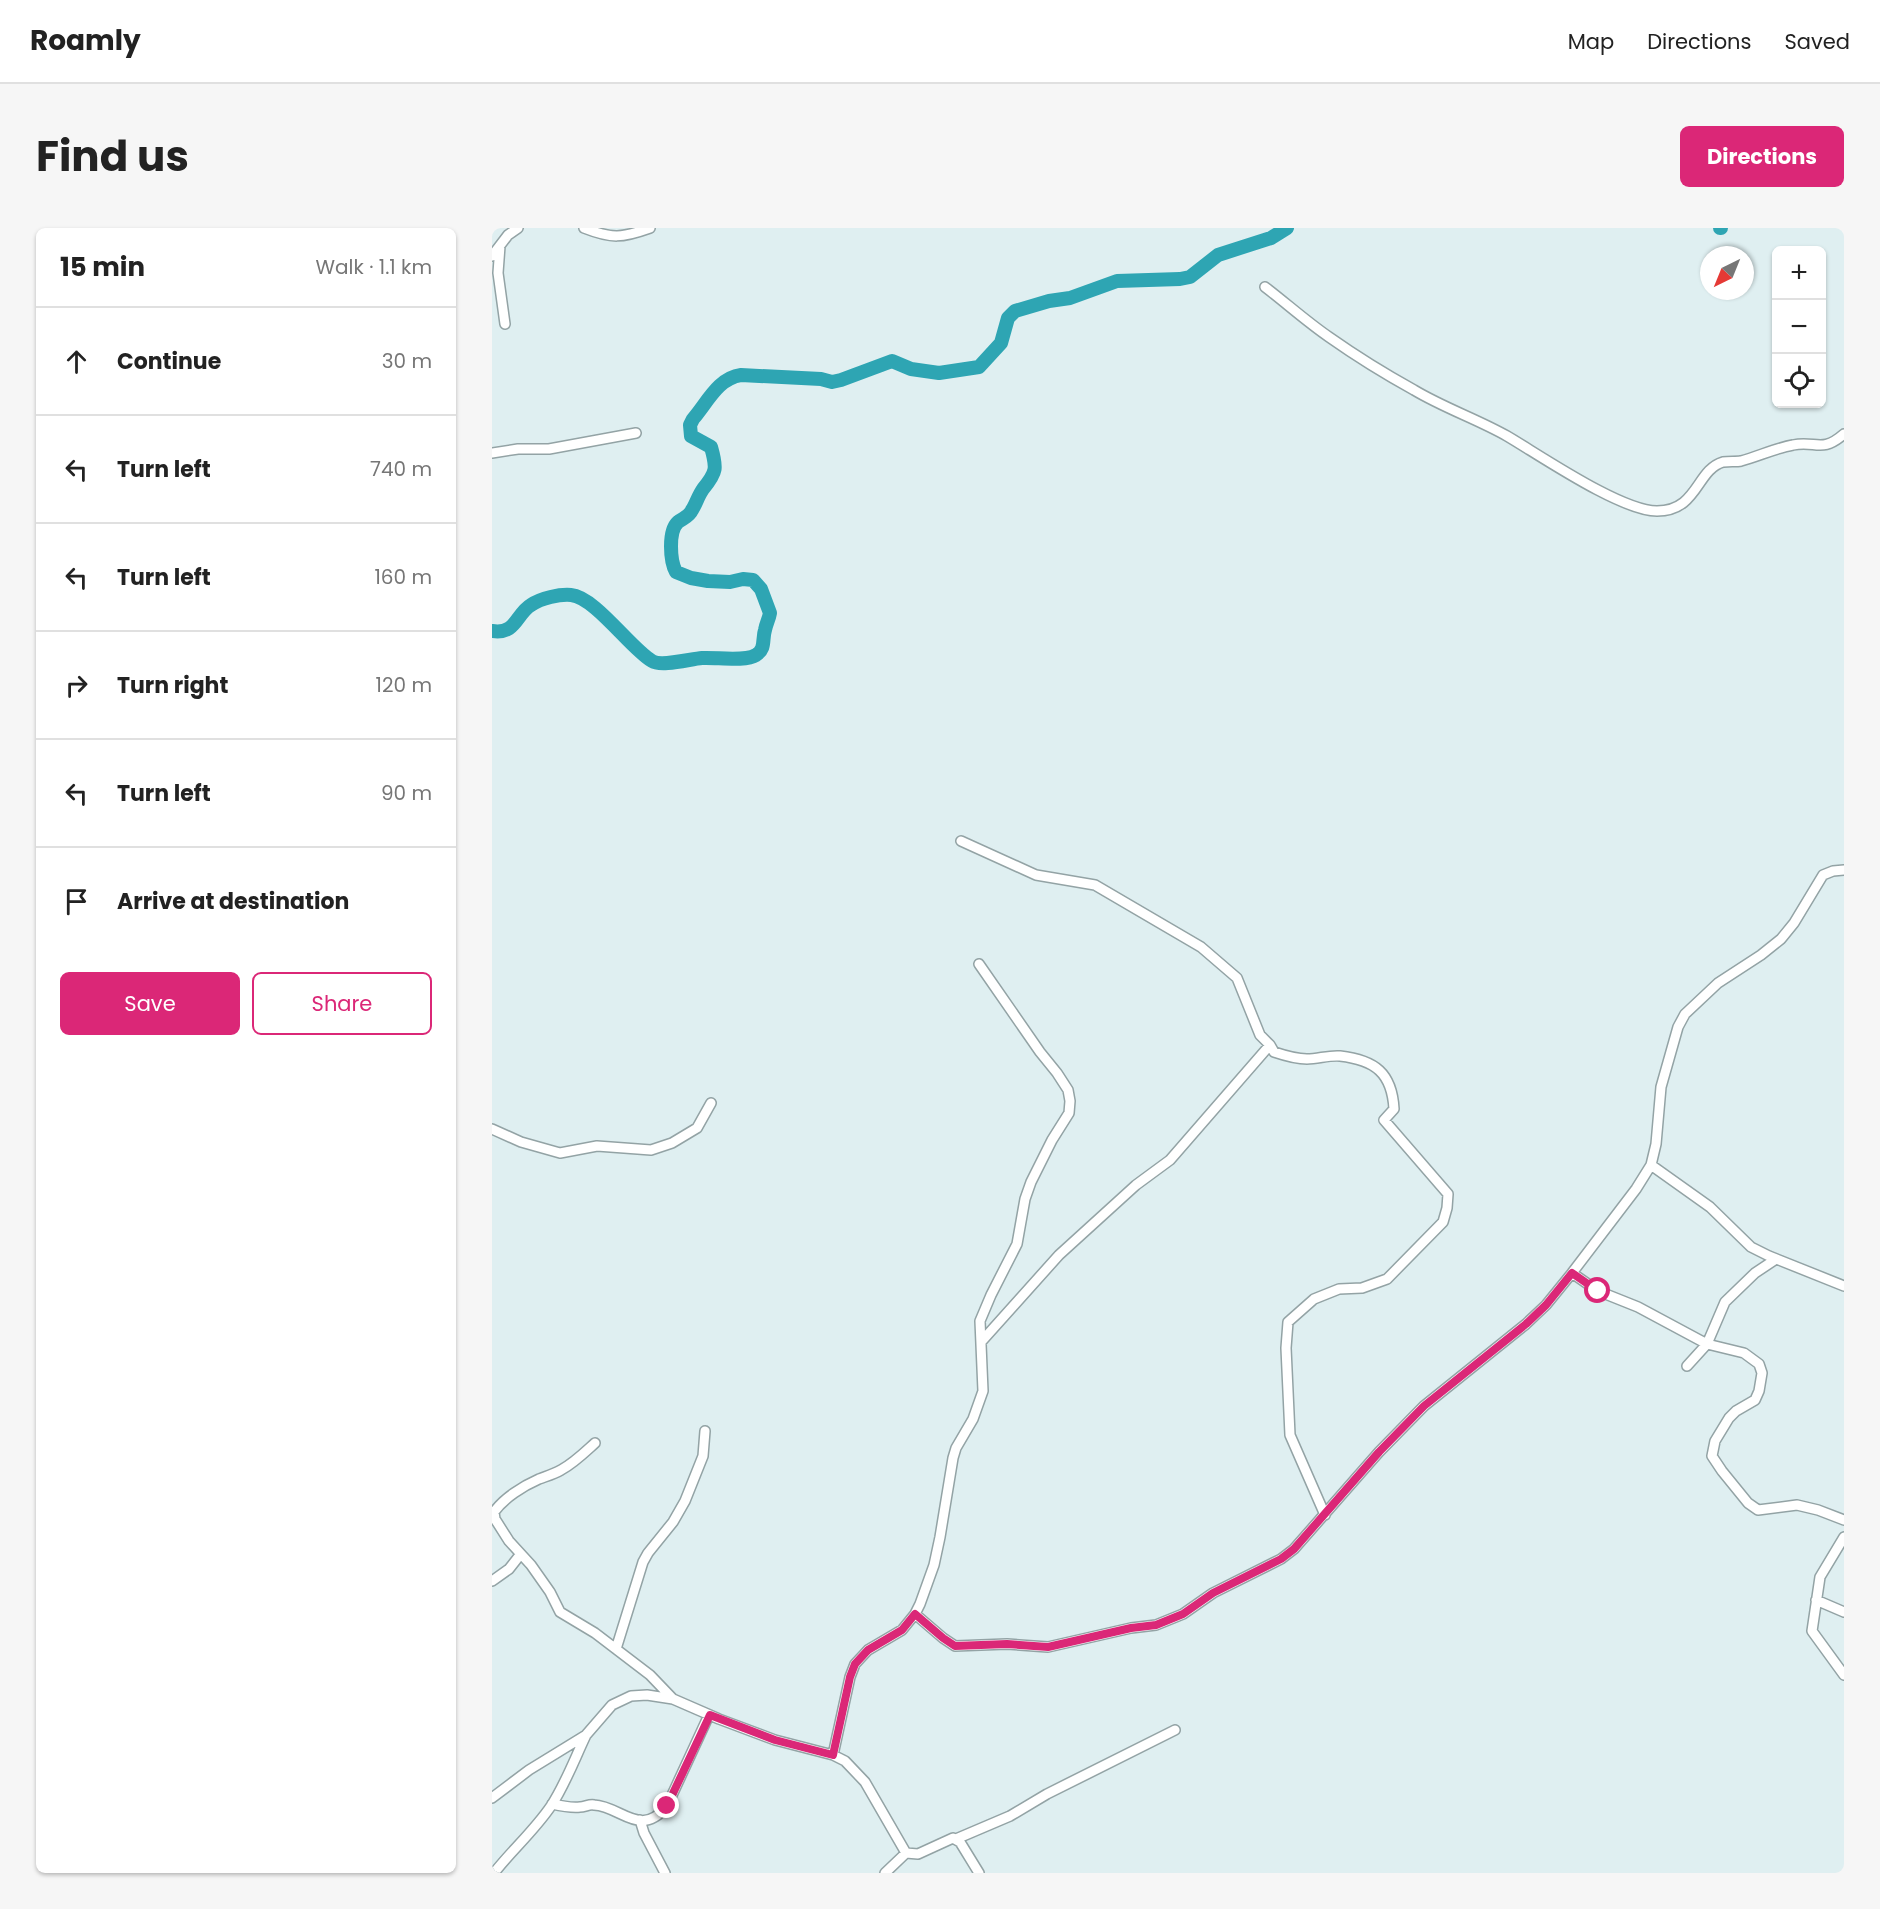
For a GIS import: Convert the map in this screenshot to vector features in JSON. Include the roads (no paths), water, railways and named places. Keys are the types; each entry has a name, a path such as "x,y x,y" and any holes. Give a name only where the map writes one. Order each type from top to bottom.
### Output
{"street":[{"path":"492,256 507,235 518,228"},
{"path":"584,228 611,237 627,236 650,228"},
{"path":"500,246 498,273 506,324"},
{"path":"1265,286 1328,337 1415,391 1505,435 1589,484 1635,507 1657,511 1675,507 1695,494 1706,474 1713,467 1724,462 1740,461 1796,444 1822,446 1831,444 1844,434"},
{"path":"492,453 518,449 549,449 636,433"},
{"path":"961,841 1036,875 1095,885 1201,947 1237,978 1260,1035 1274,1052 1305,1059 1339,1056 1357,1059 1381,1070 1388,1081 1394,1109 1384,1120 1448,1194 1447,1208 1443,1222 1387,1279 1362,1288 1339,1289 1314,1299 1288,1322 1286,1348 1290,1435 1325,1515"},
{"path":"915,1614 955,1646 1007,1644 1048,1647 1131,1628 1156,1625 1183,1614 1213,1593 1281,1559 1294,1549 1379,1452 1424,1406 1526,1324 1546,1305 1572,1273 1636,1189 1651,1165 1656,1144 1661,1087 1678,1027 1685,1014 1718,983 1781,939 1794,923 1822,874 1844,870"},
{"path":"833,1755 850,1677 855,1664 868,1650 902,1630 915,1614 934,1565 953,1458 956,1448 977,1411 983,1391 980,1321 1017,1244 1023,1208 1031,1182 1052,1140 1069,1113 1068,1090 1058,1072 1040,1052 979,964"},
{"path":"981,1342 1059,1255 1136,1185 1170,1160 1270,1045"},
{"path":"492,1129 521,1142 560,1152 597,1146 651,1150 672,1143 697,1128 711,1104"},
{"path":"1651,1165 1710,1207 1751,1247 1844,1286"},
{"path":"1687,1366 1707,1344 1725,1302 1755,1273 1776,1259"},
{"path":"1572,1273 1598,1291 1638,1307 1707,1344 1744,1353 1759,1364 1762,1373 1755,1400 1729,1418 1715,1441 1712,1455 1748,1503 1758,1510 1797,1505 1844,1520"},
{"path":"616,1649 648,1553 673,1522 685,1501 703,1456 705,1431"},
{"path":"595,1443 559,1472 522,1488 495,1510 495,1519 520,1555 531,1565 561,1612 571,1620 587,1627 650,1675 673,1699"},
{"path":"1844,1537 1820,1577 1812,1631 1844,1675"},
{"path":"494,1578 509,1569 520,1555"},
{"path":"1816,1600 1844,1612"},
{"path":"494,1873 508,1855 529,1835 552,1804 586,1735 612,1705 631,1696 647,1695 673,1699 775,1740 833,1755 853,1768 865,1782 906,1853"},
{"path":"552,1804 580,1807 599,1805 631,1820 640,1820 662,1813 710,1715"},
{"path":"885,1873 906,1853 918,1854 1010,1816 1047,1794 1175,1730"},
{"path":"492,1798 529,1770 586,1735"},
{"path":"640,1820 644,1833 665,1873"},
{"path":"956,1839 979,1873"}],"waterway":[{"path":"492,631 506,630 511,627 526,609 535,603 551,597 571,595 591,604 643,655 656,663 702,658 745,658 756,655 762,647 770,613 761,589 753,580 743,579 730,582 691,578 676,572 671,554 671,539 675,526 691,512 714,470 711,447 691,436 690,425 719,386 741,375 821,379 832,382 892,361 911,369 939,373 979,367 1001,343 1008,318 1015,311 1049,301 1070,298 1117,281 1190,277 1218,255 1271,238 1287,228"}]}
